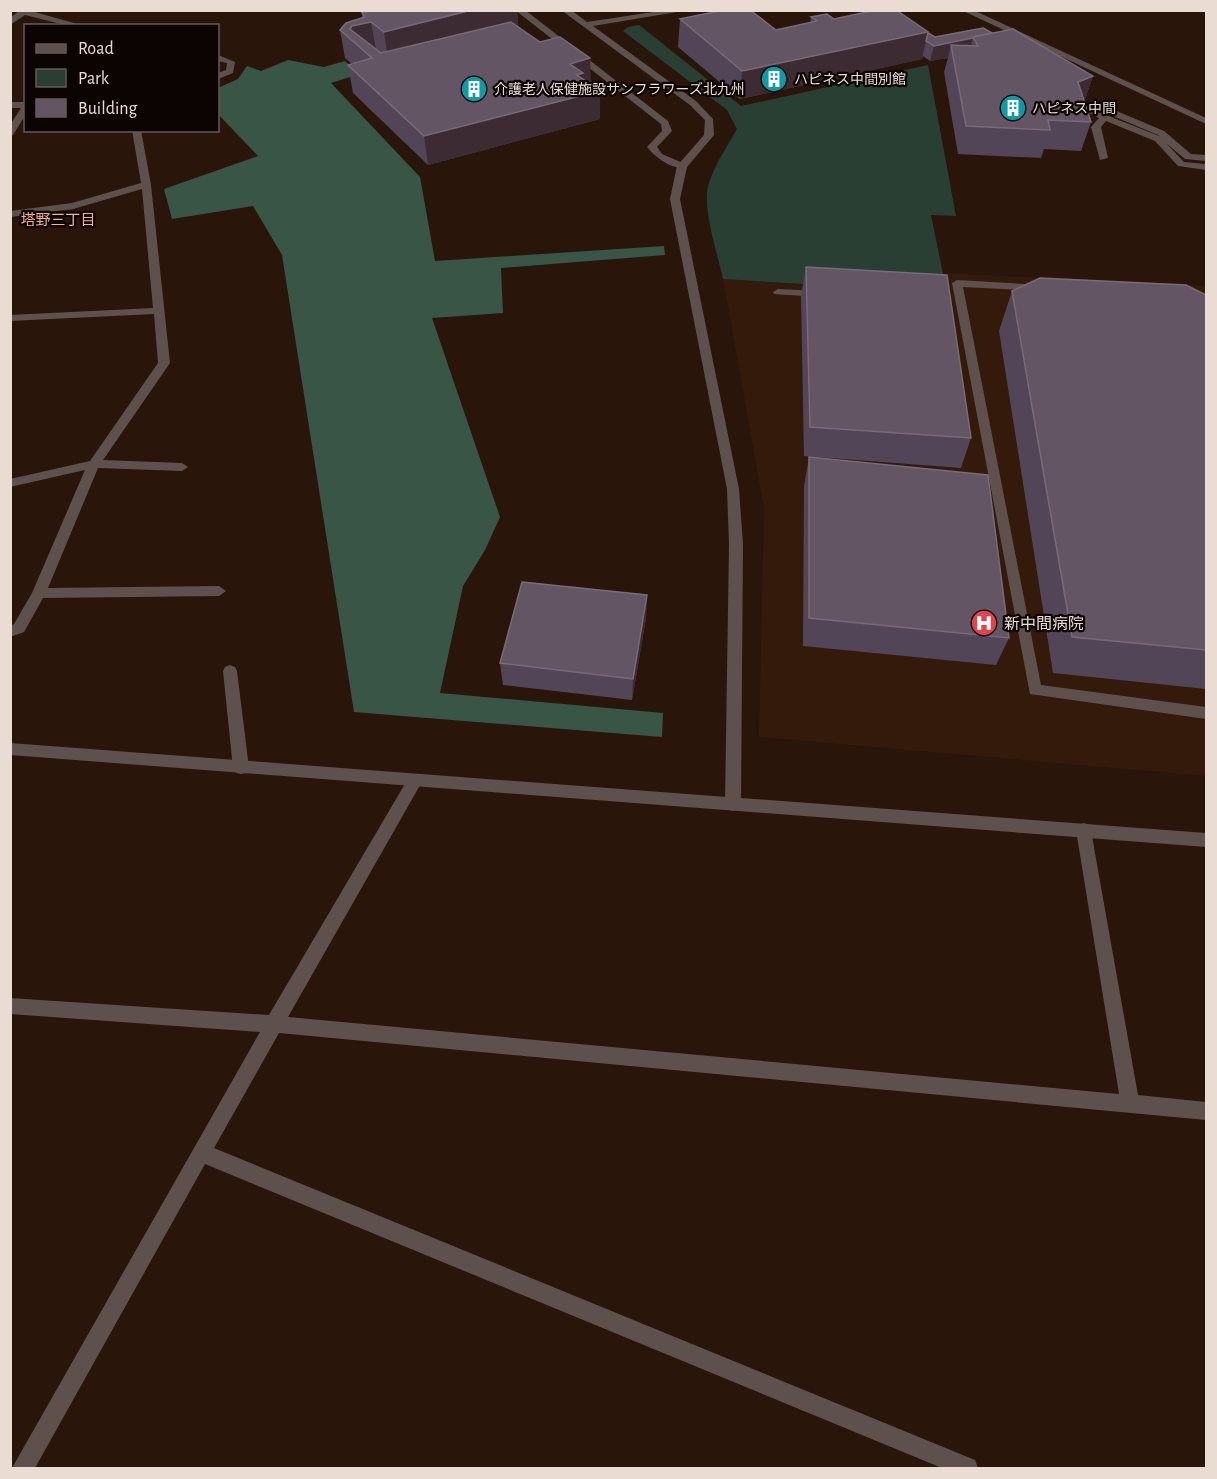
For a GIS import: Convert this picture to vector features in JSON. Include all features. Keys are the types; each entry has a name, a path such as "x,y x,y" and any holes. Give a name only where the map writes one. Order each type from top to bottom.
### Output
{"street":[{"path":"519,10 665,123 668,131 652,147 659,156 682,166"},
{"path":"565,10 693,103 709,119 709,135 682,166 675,199 733,489 736,544 733,804"},
{"path":"585,25 685,10"},
{"path":"964,10 1206,122"},
{"path":"10,23 23,12 73,24"},
{"path":"538,36 549,33"},
{"path":"219,58 231,62 231,71 219,76"},
{"path":"1206,158 1188,157 1161,133 1100,107 1087,110 1158,139 1181,164 1206,167"},
{"path":"10,133 24,109"},
{"path":"1103,158 1096,127 1104,117"},
{"path":"10,632 19,628 39,593 94,464 164,363 146,185 136,132"},
{"path":"10,214 73,206 146,185"},
{"path":"1052,289 957,283 954,302 1035,690 1206,713"},
{"path":"778,292 835,295"},
{"path":"10,318 159,310"},
{"path":"10,483 94,464 183,467"},
{"path":"39,593 219,591"},
{"path":"230,671 241,768"},
{"path":"10,749 414,782 1206,840"},
{"path":"23,1468 414,782"},
{"path":"1084,830 1131,1104"},
{"path":"10,1006 274,1024 1206,1111"},
{"path":"202,1153 967,1468"}],"shaded area":[{"name":"新中間病院","path":"942,273 1206,286 1206,776 759,737 764,508 723,279 946,293"}],"green space":[{"path":"639,25 741,106 928,65 956,216 931,215 947,293 723,279 711,231 707,193 714,169 737,129 727,110 623,31 628,27"},
{"path":"288,60 324,67 345,61 360,74 331,83 420,177 435,261 664,246 665,255 501,268 503,313 432,318 500,517 485,550 463,586 440,693 663,713 662,737 354,712 282,255 253,206 172,219 164,189 258,156 219,115 219,88 238,79 247,66 261,71"}],"building":[{"path":"371,10 472,10 384,32 371,22 352,26 350,29 381,53 511,22 540,42 560,37 590,58 570,64 583,73 577,75 600,91 424,136 348,65 372,58 340,30 346,23 365,17 362,13"},
{"path":"724,10 750,10 776,30 817,21 811,17 827,14 834,19 876,10 896,10 928,32 742,71 680,19"},
{"path":"983,28 992,33 934,46 926,41 928,33 935,37"},
{"path":"1013,29 1093,76 1078,82 1091,122 1048,120 1050,130 966,126 951,45 978,46 973,37"},
{"path":"806,267 947,275 971,438 810,427"},
{"name":"新中間病院","path":"1040,278 1186,285 1206,295 1206,650 1072,637 1012,291"},
{"path":"809,457 988,475 1009,638 809,618"},
{"path":"522,582 647,595 633,679 500,663"}],"place":[{"name":"ハピネス中間別館","path":"774,79"},
{"name":"介護老人保健施設サンフラワーズ北九州","path":"474,89"},
{"name":"ハピネス中間","path":"1013,108"},
{"name":"新中間病院","path":"984,623"}],"district":[{"name":"塔野三丁目","path":"58,220"}]}
